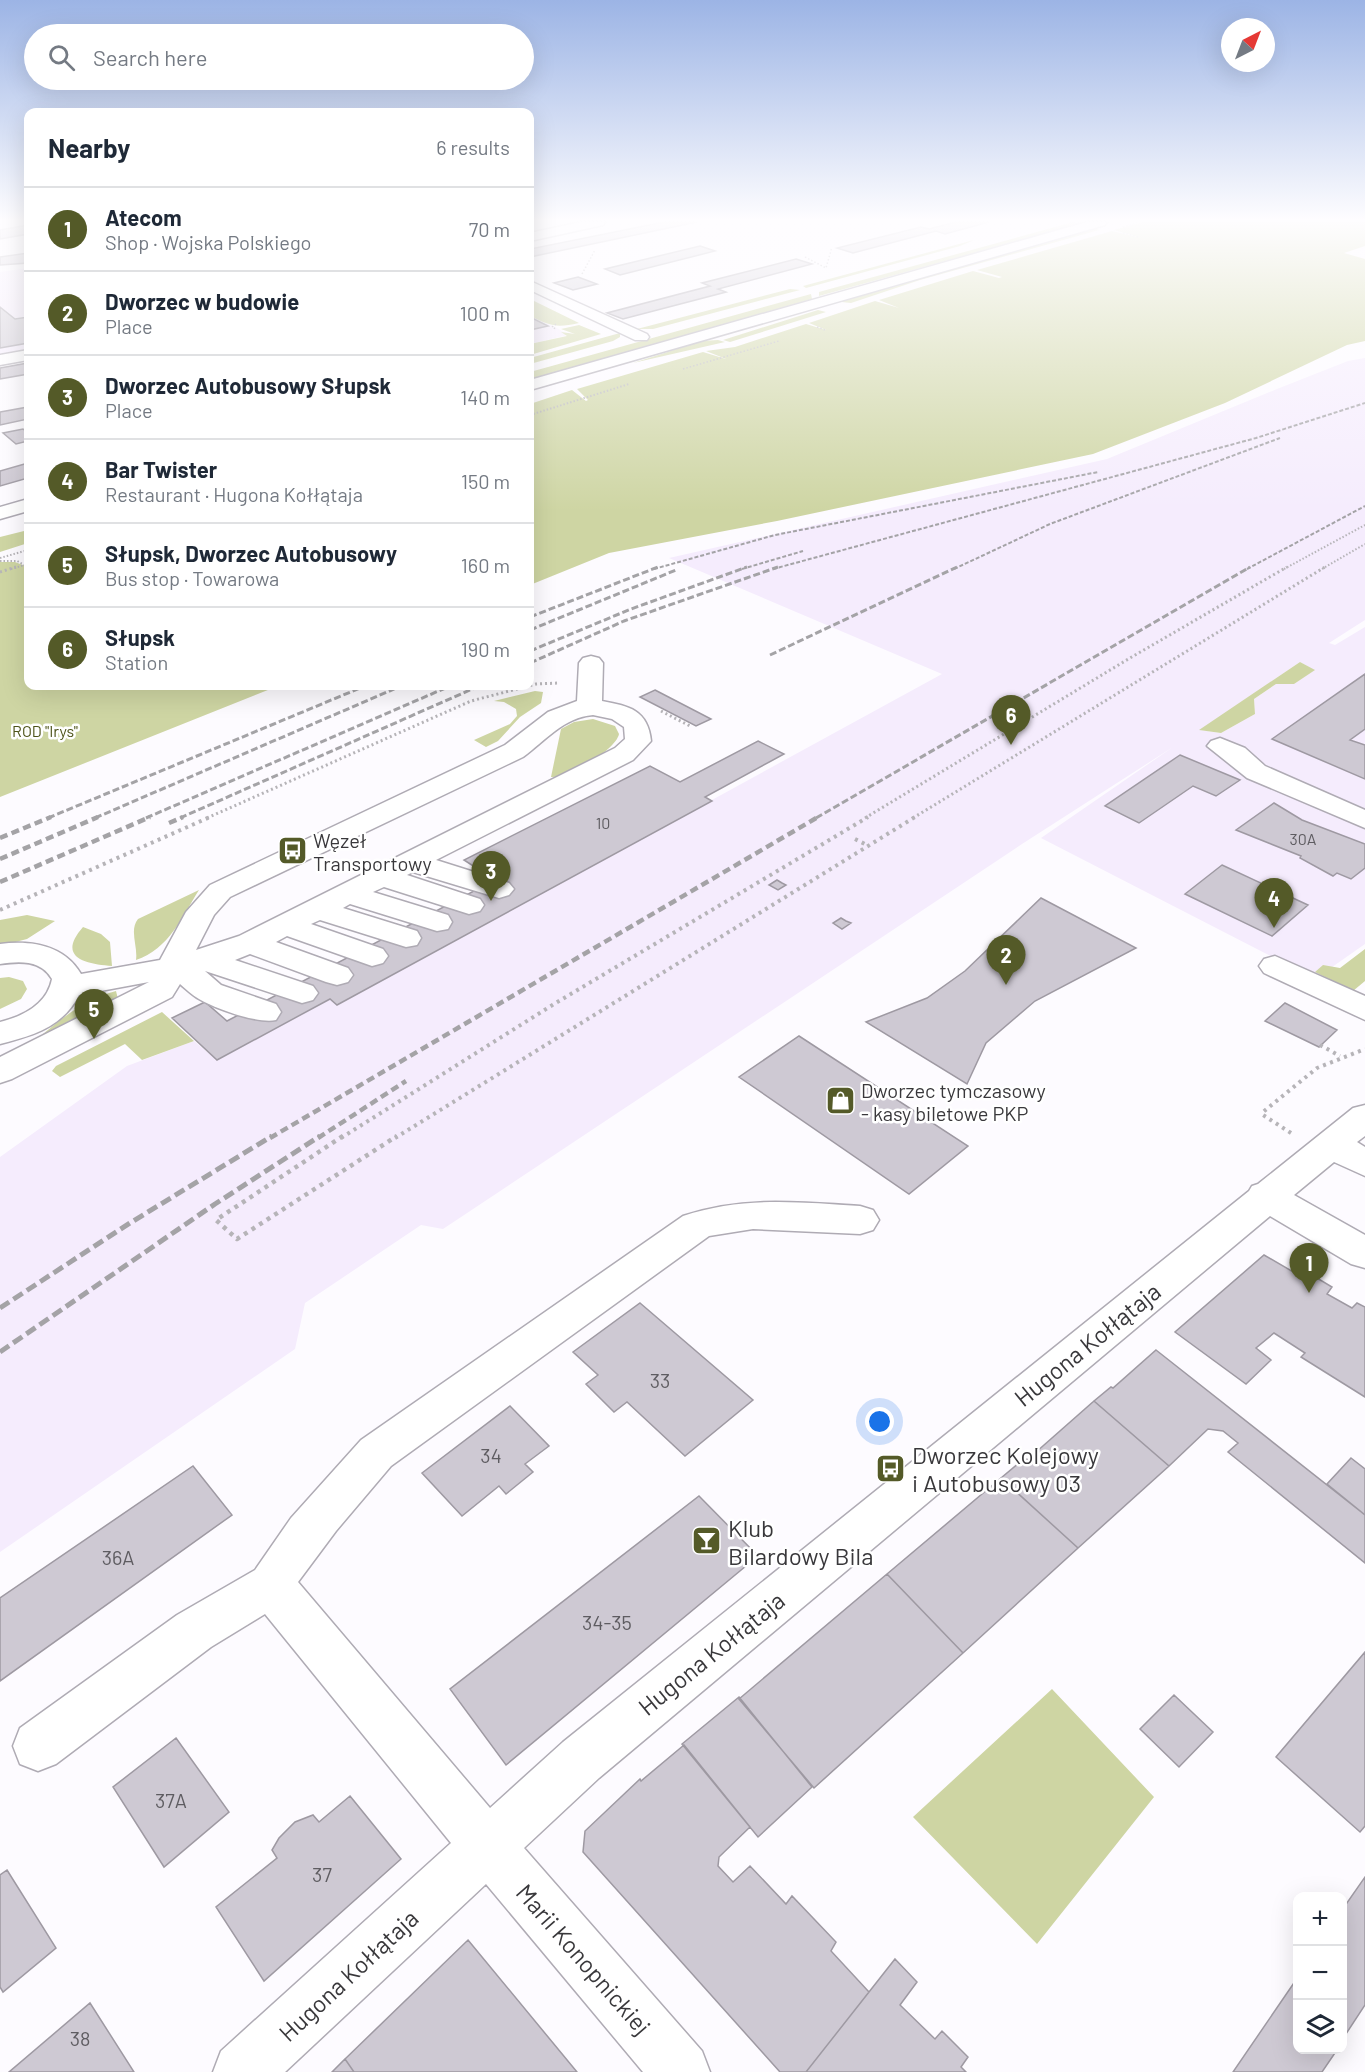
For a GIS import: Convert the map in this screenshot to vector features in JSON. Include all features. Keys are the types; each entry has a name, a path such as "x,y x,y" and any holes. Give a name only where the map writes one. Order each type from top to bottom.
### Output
{"street":[{"path":"602,319 641,337"},
{"path":"534,367 708,319"},
{"path":"534,384 762,319"},
{"path":"0,360 24,356"},
{"path":"0,513 24,506"},
{"path":"0,532 24,526"},
{"path":"590,707 591,663"},
{"path":"68,987 188,962 250,943 569,783 633,748 639,735 634,721 615,711 590,707 559,715 514,751 220,891 210,900 185,941 188,962 210,992 265,1012"},
{"path":"1220,746 1236,754 1256,772 1365,820"},
{"path":"411,862 499,889"},
{"path":"382,876 469,905"},
{"path":"348,894 437,922"},
{"path":"317,909 406,939"},
{"path":"285,925 372,956"},
{"path":"250,943 337,975"},
{"path":"0,954 24,952 47,958 64,971 68,979 68,987 54,1008 13,1029 0,1060"},
{"path":"188,962 302,993"},
{"path":"0,1071 161,990 188,962"},
{"path":"1275,966 1365,1010"},
{"name":"Hugona Kołłątaja","path":"242,2072 581,1760 1265,1196 1365,1117"},
{"path":"1331,1144 1365,1163"},
{"path":"1265,1196 1365,1253"},
{"path":"38,1746 194,1631 271,1585 332,1501 376,1453 696,1226 710,1219 732,1216 860,1220"},
{"name":"Marii Konopnickiej","path":"271,1585 487,1846 681,2072"}],"path":[{"path":"679,370 684,372"},
{"path":"1365,525 1243,593 542,1011 357,1126 216,1220 237,1239 485,1080 1365,544"},
{"path":"0,560 24,551"},
{"path":"0,560 24,564"},
{"path":"0,572 24,566"},
{"path":"534,685 562,683"},
{"path":"0,910 471,701 513,690"},
{"path":"855,839 868,846"},
{"path":"1320,1045 1340,1056"},
{"path":"1269,1119 1263,1112 1317,1068 1340,1056 1365,1049"}],"shaded area":[{"path":"0,319 24,319 24,354 0,358"},
{"path":"534,319 557,328 568,335 534,343"},
{"path":"1365,358 1365,620 1329,643 1335,645 1365,627 1365,944 1315,979 1041,838 1173,747 1022,844 443,1229 421,1225 305,1303 295,1349 0,1552 0,1157 127,1066 194,1041 217,1060 330,999 337,1005 942,674 669,558 1107,459 1348,361","holes":["1300,662 1314,670 1294,684 1276,684 1254,699 1255,714 1221,733 1200,730"]}],"green space":[{"path":"536,319 570,319 579,323 554,325"},
{"path":"676,319 692,319 653,329 637,329"},
{"path":"722,319 744,319 534,380 534,371"},
{"path":"790,319 805,319 730,342 723,340"},
{"path":"822,319 1365,319 1365,341 1347,345 1225,403 1093,454 777,521 609,553 534,583 534,403 572,390 586,401 588,400 577,389 703,352 726,359 706,351 735,347 806,324 826,330 809,323"},
{"path":"579,325 601,334 534,354 534,343 567,336 561,332 575,334 561,329"},
{"path":"620,333 620,337 613,341 534,363 534,357"},
{"path":"702,341 725,342 633,363"},
{"path":"24,531 24,544 0,552 0,537"},
{"name":"ROD \"Irys\"","path":"0,562 15,562 24,565 24,690 268,690 0,797"},
{"path":"1300,662 1315,670 1294,684 1276,684 1254,699 1255,714 1221,733 1199,730"},
{"path":"535,691 543,692 541,703 520,717 498,741 486,747 474,740 510,724 517,716 516,709 504,702 494,701"},
{"path":"593,719 615,726 619,734 616,741 590,762 568,773 551,777 561,729 574,722"},
{"path":"199,890 166,940 147,955 136,960 134,928 138,919"},
{"path":"27,915 55,921 27,939 0,946 0,920"},
{"path":"83,927 101,934 110,942 112,966 84,961 73,952 75,937"},
{"path":"1365,949 1365,981 1353,991 1315,972 1323,965 1340,968"},
{"path":"9,977 23,981 27,989 21,999 0,1009 0,978"},
{"path":"116,991 119,1003 36,1040 83,1005"},
{"path":"162,1012 194,1041 142,1060 125,1044 60,1077 52,1071 56,1066"},
{"path":"1052,1689 1154,1797 1037,1944 913,1817"}],"building":[{"path":"0,319 24,319 24,344 0,348"},
{"path":"534,319 548,326 534,329"},
{"path":"24,364 24,375 0,379 0,368"},
{"path":"24,408 24,420 0,425 0,412"},
{"path":"23,429 24,442 16,444 3,433"},
{"path":"24,464 24,479 0,486 0,471"},
{"path":"1365,674 1365,729 1350,740 1365,745 1365,779 1272,739"},
{"path":"655,690 711,719 696,726 640,697"},
{"path":"758,741 784,754 705,797 712,801 337,1005 330,999 217,1060 172,1018 205,1002 227,1021 495,880 464,860 650,766 680,782"},
{"path":"1180,755 1240,780 1216,796 1193,786 1139,823 1105,806"},
{"path":"1274,803 1302,820 1365,844 1365,868 1351,879 1337,873 1333,876 1300,858 1301,856 1236,830"},
{"path":"1222,865 1308,905 1272,936 1185,894"},
{"path":"777,880 786,885 778,890 769,885"},
{"path":"1041,898 1136,948 1035,1001 986,1043 967,1084 866,1022 927,998 965,971"},
{"path":"841,918 851,923 842,929 833,923"},
{"path":"1285,1003 1337,1030 1319,1047 1265,1021"},
{"path":"799,1036 968,1146 909,1194 739,1077"},
{"path":"1264,1255 1302,1277 1307,1272 1332,1287 1327,1294 1352,1308 1357,1303 1365,1307 1365,1397 1301,1357 1305,1353 1274,1333 1256,1348 1271,1360 1246,1384 1175,1332"},
{"path":"640,1303 753,1400 685,1456 627,1402 614,1412 586,1384 598,1375 573,1352"},
{"path":"1156,1350 1365,1515 1365,1563 1228,1452 1238,1443 1223,1431 1208,1429 1169,1466 1094,1401 1111,1387 1113,1388"},
{"path":"1094,1401 1169,1466 1078,1548 1001,1478 1025,1458 1027,1460"},
{"path":"510,1406 549,1446 525,1464 533,1472 506,1494 499,1486 462,1516 422,1473"},
{"path":"1351,1458 1365,1469 1365,1515 1327,1484"},
{"path":"193,1466 232,1515 0,1681 0,1598"},
{"path":"1001,1478 1078,1548 963,1653 887,1574"},
{"path":"699,1496 758,1556 506,1765 450,1689"},
{"path":"887,1574 963,1653 814,1788 739,1699"},
{"path":"1365,1652 1365,1826 1360,1832 1276,1757"},
{"path":"1174,1695 1213,1732 1179,1767 1140,1729"},
{"path":"739,1697 812,1787 758,1837 682,1744"},
{"path":"176,1738 229,1812 164,1867 113,1787"},
{"path":"684,1745 750,1827 719,1857 718,1866 733,1882 750,1866 786,1904 792,1896 836,1942 831,1951 869,1992 806,2072 780,2072 583,1852 585,1831 640,1779 641,1781"},
{"path":"350,1796 401,1859 264,1981 216,1907 277,1858 272,1850 279,1838 295,1822 313,1815 319,1822"},
{"path":"7,1870 56,1948 3,1992 0,1987 0,1875"},
{"path":"1365,1877 1365,2005 1347,2032 1347,1946 1347,1903"},
{"path":"468,1940 577,2072 354,2072 345,2059"},
{"path":"895,1959 917,1982 900,2005 935,2039 942,2031 968,2057 961,2067 966,2072 806,2072"},
{"path":"1293,1984 1293,2054 1334,2054 1322,2072 1233,2072"},
{"path":"90,2003 134,2072 9,2072"},
{"path":"345,2059 354,2072 332,2072"}],"railway":[{"path":"773,569 1256,438 1365,403"},
{"path":"954,569 1050,524 1280,438"},
{"path":"654,569 775,535 1098,472"},
{"path":"1247,569 1365,506"},
{"path":"742,569 803,551"},
{"path":"534,615 658,567"},
{"path":"534,649 631,609 747,567"},
{"path":"534,661 624,621 778,567"},
{"path":"770,655 957,567"},
{"path":"816,818 1250,567"},
{"path":"534,628 676,570"},
{"path":"48,818 355,690"},
{"path":"95,818 392,690"},
{"path":"146,818 441,690"},
{"path":"180,818 470,690"},
{"path":"0,838 51,817"},
{"path":"0,859 98,817"},
{"path":"0,882 150,817"},
{"path":"169,823 183,817"},
{"path":"270,1138 818,817"},
{"path":"318,1138 406,1081"},
{"path":"0,1308 130,1223 272,1136"},
{"path":"0,1352 215,1204 320,1136"}],"place":[{"name":"Słupsk","path":"1011,745"},
{"name":"Węzeł Transportowy","path":"292,851"},
{"name":"Dworzec Autobusowy Słupsk","path":"491,901"},
{"name":"Bar Twister","path":"1274,928"},
{"name":"Dworzec w budowie","path":"1006,985"},
{"name":"Słupsk, Dworzec Autobusowy","path":"94,1039"},
{"name":"Dworzec tymczasowy - kasy biletowe PKP","path":"840,1101"},
{"name":"Atecom","path":"1309,1293"},
{"name":"Dworzec Kolejowy i Autobusowy 03","path":"891,1468"},
{"name":"Klub Bilardowy Bila","path":"707,1541"}]}
